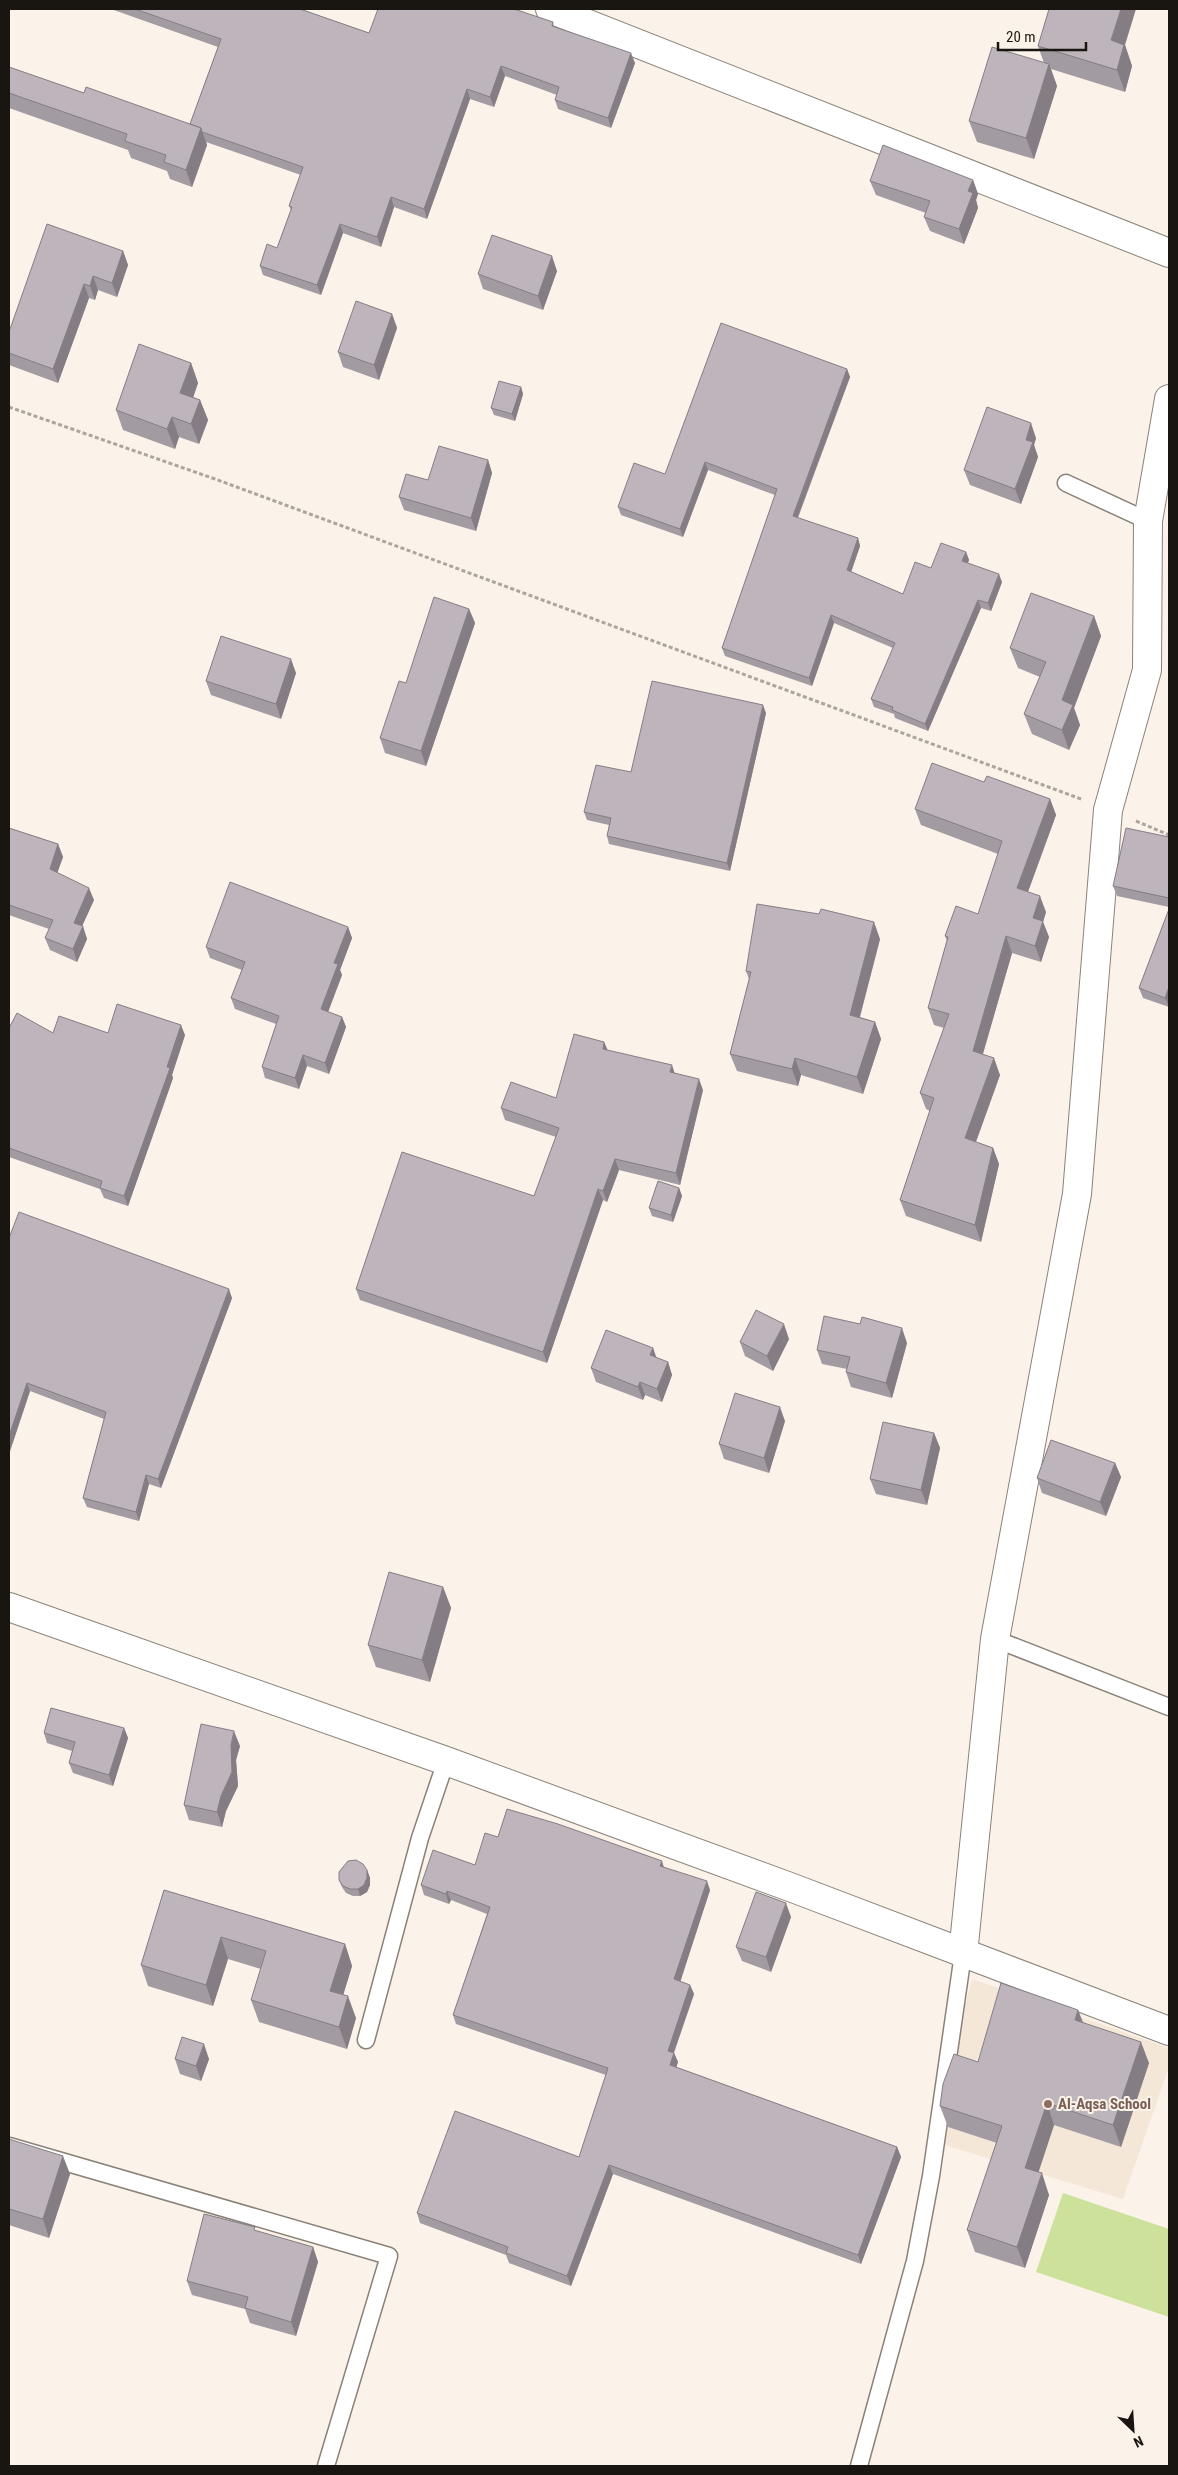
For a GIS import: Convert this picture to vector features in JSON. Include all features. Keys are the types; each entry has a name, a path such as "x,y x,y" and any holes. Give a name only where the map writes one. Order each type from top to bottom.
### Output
{"street":[{"path":"550,9 1169,253"},
{"path":"963,1954 995,1639 1077,1194 1108,810 1147,670 1148,521 1169,399"},
{"path":"9,1607 446,1761 1169,2031"}],"lane":[{"path":"1066,483 1148,521"},
{"path":"995,1639 1169,1707"},
{"path":"366,2040 420,1838 446,1761"},
{"path":"859,2466 915,2261 931,2176 963,1954"},
{"path":"9,2146 389,2256 326,2466"}],"path":[{"path":"9,406 224,483 1108,810 1169,835"}],"shaded area":[{"name":"Al-Aqsa School","path":"972,1979 1169,2048 1169,2067 1123,2199 931,2141"}],"green space":[{"path":"1063,2193 1169,2229 1169,2317 1036,2272"}],"building":[{"path":"135,9 300,9 369,33 378,9 514,9 553,22 552,26 631,53 608,118 555,100 559,87 501,66 490,97 467,89 424,209 391,197 377,237 340,224 317,285 260,266 267,244 277,248 292,207 289,206 303,167 202,132 201,128 190,124 221,39"},
{"path":"1049,9 1121,9 1111,40 1124,45 1117,70 1038,46"},
{"path":"992,47 1049,64 1026,138 969,121"},
{"path":"9,67 84,93 86,87 201,128 186,170 164,162 166,155 125,141 127,134 9,93"},
{"path":"883,145 973,180 968,191 973,193 959,229 924,217 930,201 870,181"},
{"path":"47,224 123,251 112,283 93,276 90,286 84,284 53,369 9,353 9,332"},
{"path":"492,235 552,256 538,296 478,274"},
{"path":"356,301 392,314 374,365 338,352"},
{"path":"721,323 847,369 793,516 858,538 847,570 903,594 915,562 931,568 941,543 966,552 962,561 999,574 988,603 978,600 925,724 892,710 893,707 871,699 895,643 831,615 809,678 722,648 777,489 705,462 680,529 618,507 634,463 665,474"},
{"path":"139,344 191,363 180,393 200,400 191,424 172,417 167,429 116,410"},
{"path":"499,381 521,387 512,414 491,408"},
{"path":"987,407 1031,423 1026,440 1033,442 1015,489 964,470"},
{"path":"439,446 488,460 471,518 399,497 406,474 428,480"},
{"path":"1031,593 1094,616 1062,700 1073,705 1062,730 1024,714 1046,662 1010,648"},
{"path":"434,597 469,609 421,751 380,738 399,681 406,683"},
{"path":"221,636 291,659 276,704 206,681"},
{"path":"652,681 763,705 727,863 607,836 611,818 584,812 596,765 631,772"},
{"path":"932,763 984,782 987,776 1050,799 1017,888 1040,896 1033,918 1043,921 1035,946 1006,936 973,1051 994,1058 965,1138 993,1148 975,1225 900,1200 934,1098 920,1093 949,1014 928,1008 948,937 945,936 956,906 978,914 1002,841 915,809"},
{"path":"9,828 58,844 50,869 89,888 74,923 83,926 73,949 45,938 53,920 9,905"},
{"path":"1126,828 1169,837 1169,898 1113,886"},
{"path":"230,882 348,927 334,963 338,964 321,1009 342,1017 325,1063 303,1055 295,1078 262,1067 279,1016 231,998 245,962 206,947"},
{"path":"757,904 819,914 821,909 874,922 850,1015 875,1022 857,1077 795,1058 792,1069 730,1054 751,972 746,971"},
{"path":"1169,909 1169,987 1165,998 1139,988"},
{"path":"117,1004 181,1025 167,1067 170,1068 124,1196 100,1188 102,1181 9,1148 9,1028 17,1013 53,1033 59,1016 108,1033"},
{"path":"574,1034 604,1042 603,1049 672,1065 670,1072 699,1079 676,1173 615,1159 603,1191 598,1189 543,1352 356,1289 402,1152 534,1196 559,1128 501,1108 511,1082 556,1098"},
{"path":"658,1181 679,1188 671,1215 649,1208"},
{"path":"19,1212 229,1289 158,1479 146,1475 136,1512 83,1498 106,1412 27,1383 9,1436 9,1238"},
{"path":"756,1310 784,1324 767,1356 740,1342"},
{"path":"824,1316 860,1324 862,1317 902,1328 886,1383 846,1372 850,1357 817,1350"},
{"path":"606,1330 653,1348 650,1355 668,1362 657,1389 640,1382 638,1387 591,1368"},
{"path":"735,1393 780,1407 764,1458 719,1444"},
{"path":"883,1422 934,1433 921,1490 870,1479"},
{"path":"1051,1440 1115,1463 1100,1502 1037,1478"},
{"path":"389,1572 443,1587 422,1660 368,1645"},
{"path":"51,1708 124,1728 109,1775 69,1763 75,1742 44,1733"},
{"path":"201,1724 234,1731 231,1745 232,1772 221,1796 217,1812 184,1805"},
{"path":"507,1809 558,1824 662,1861 660,1866 707,1881 674,1979 690,1985 668,2051 674,2053 670,2065 897,2147 858,2255 609,2165 567,2276 506,2253 508,2247 417,2213 455,2111 579,2157 608,2068 453,2015 490,1907 447,1891 446,1894 421,1885 433,1850 475,1865 485,1833 498,1837"},
{"path":"356,1860 363,1864 367,1870 367,1878 364,1885 358,1889 350,1889 343,1886 339,1880 339,1872 348,1861"},
{"path":"164,1890 345,1944 330,1991 348,1996 339,2027 251,2000 266,1951 221,1937 206,1985 141,1965"},
{"path":"756,1892 786,1903 766,1957 736,1947"},
{"path":"1001,1983 1078,2010 1075,2020 1141,2042 1113,2125 1047,2103 1025,2168 1042,2173 1017,2247 967,2230 1002,2126 940,2106 943,2084 954,2054 978,2062"},
{"path":"182,2037 204,2044 196,2066 175,2059"},
{"path":"9,2139 63,2156 43,2219 9,2209"},
{"path":"204,2214 255,2227 254,2230 313,2247 291,2322 245,2308 248,2297 187,2281"}],"place":[{"name":"Al-Aqsa School","path":"1048,2104"}]}
